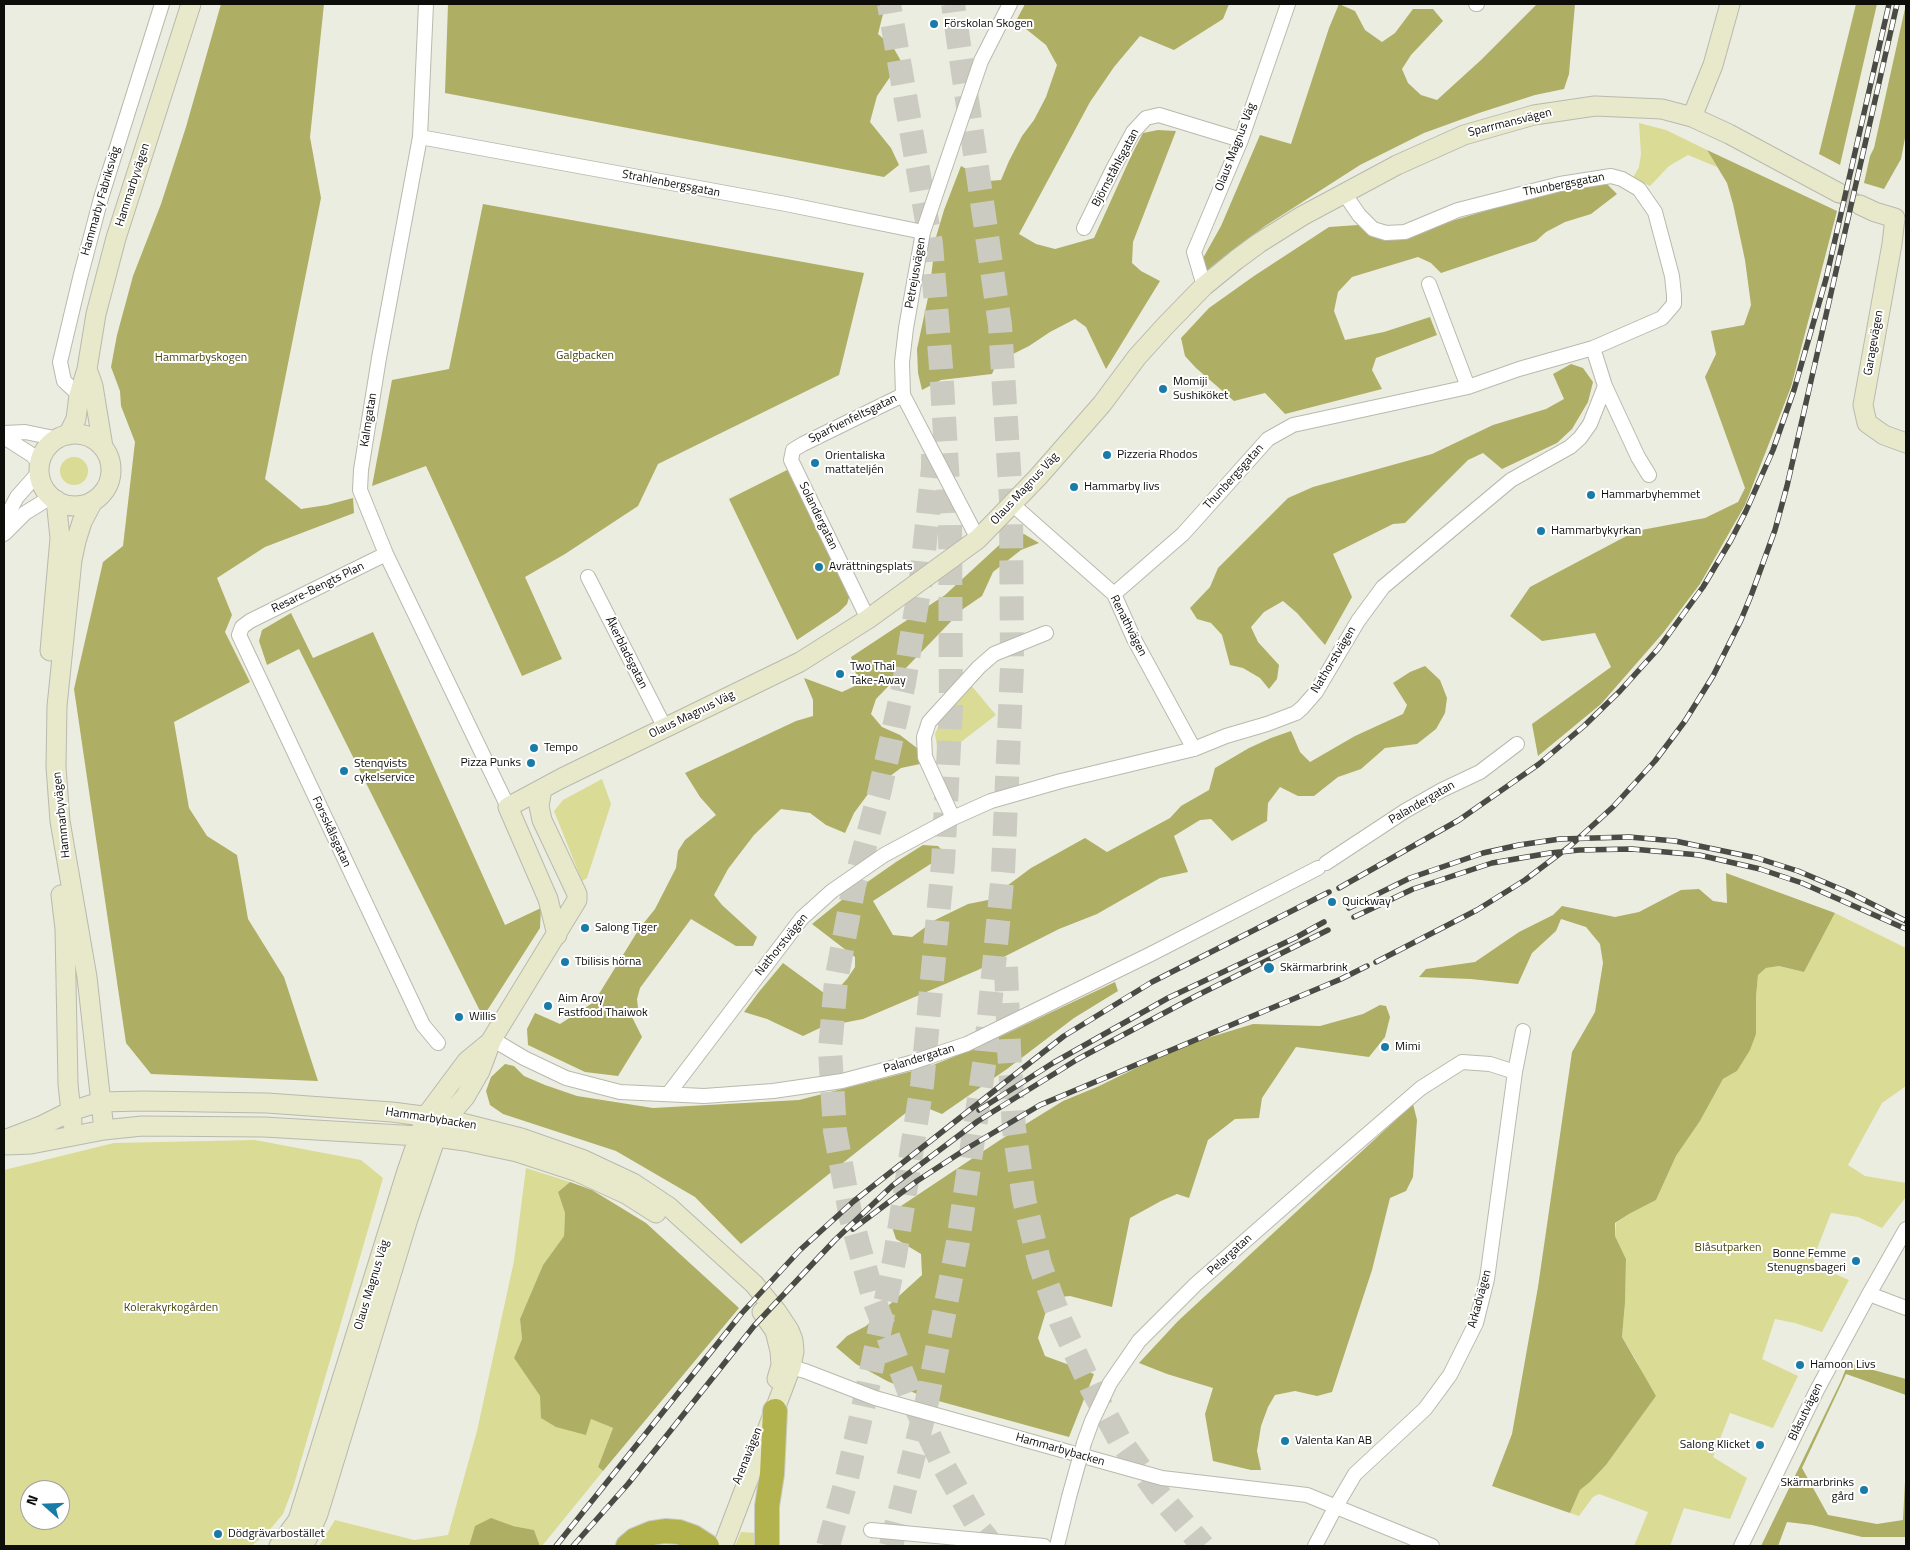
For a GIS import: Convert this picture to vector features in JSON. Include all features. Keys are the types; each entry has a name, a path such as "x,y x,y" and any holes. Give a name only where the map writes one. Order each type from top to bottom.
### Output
{"highway":[{"path":"767,1546 767,1506 772,1474 775,1411"},
{"path":"628,1546 635,1540 665,1530 693,1537 707,1546"}],"main road":[{"name":"Hammarbyvägen","path":"74,1135 68,1084 65,929 47,765 46,706 60,538 54,499 41,480 40,467 47,450 63,437 76,419 79,395 87,368 96,314 116,238 191,4"},
{"path":"1692,117 1713,66 1730,4"},
{"name":"Sparrmansvägen","path":"1204,286 1259,243 1344,193 1397,165 1464,134 1534,115 1595,106 1662,109 1692,117 1729,134 1839,192"},
{"path":"1860,204 1875,212 1900,220"},
{"name":"Garagevägen","path":"1900,220 1892,244 1862,405 1867,423 1884,435 1906,443"},
{"name":"Olaus Magnus Väg","path":"508,807 800,662 868,619 978,539 1102,404 1139,354 1204,286"},
{"name":"Hammarbyvägen","path":"87,368 93,386 102,447 110,461 111,476 104,490 93,501 85,516 76,541 72,560 57,706 56,768 60,821 87,978 104,1130"},
{"path":"63,437 87,436 96,440 102,447"},
{"path":"54,499 75,506 93,501"},
{"name":"Olaus Magnus Väg","path":"279,1546 298,1520 427,1138 465,1097 480,1071 492,1040 577,900 578,894 542,820 539,806 542,789"},
{"path":"508,807 548,899 557,935"},
{"name":"Olaus Magnus Väg","path":"301,1546 307,1540 318,1514 408,1218 427,1138 426,1116 467,1061 492,1040"},
{"name":"Hammarbybacken","path":"4,1140 43,1125 71,1111 100,1102 143,1100 267,1103 392,1112 446,1119 521,1138 584,1160 633,1183 669,1207 754,1284 777,1312 793,1340 794,1352 786,1366"},
{"name":"Hammarbybacken","path":"4,1145 31,1144 104,1130 142,1126 264,1127 465,1141 517,1152 578,1172 626,1194 661,1217 746,1292 775,1331 786,1366"},
{"name":"Arenavägen","path":"723,1546 775,1411 786,1366"},
{"name":"Arenavägen","path":"711,1546 786,1366"}],"street":[{"name":"Hammarby Fabriksväg","path":"79,395 64,381 60,362 101,198 162,4"},
{"name":"Kalmgatan","path":"426,4 420,137 361,470 360,490 386,554 508,807"},
{"name":"Petrejusvägen","path":"978,539 904,394 902,362 922,232 981,61 1010,4"},
{"name":"Olaus Magnus Väg","path":"1204,286 1194,252 1241,140 1288,4"},
{"name":"Björnståhlsgatan","path":"1084,228 1133,132 1146,118 1158,115 1241,140"},
{"name":"Strahlenbergsgatan","path":"420,137 786,204 922,232"},
{"name":"Thunbergsgatan","path":"1114,594 1183,534 1268,439 1293,425 1468,387 1519,369 1593,348 1662,318 1674,304 1672,276 1655,212 1639,189 1622,179 1611,176 1560,184 1458,210 1406,232 1386,233 1373,229 1359,215 1344,193"},
{"path":"1429,284 1468,387"},
{"path":"1593,348 1605,386 1638,457 1650,475"},
{"name":"Nathorstvägen","path":"669,1093 802,918 832,892 877,859 954,818 991,801 1061,781 1194,749 1226,736 1266,724 1302,708 1316,692 1358,621 1383,587 1511,480 1570,447 1590,424 1605,386"},
{"name":"Sparfvenfeltsgatan","path":"803,444 904,394"},
{"path":"4,433 24,432 63,437"},
{"path":"4,437 32,455 40,467 17,497 9,512 4,528"},
{"name":"Solandergatan","path":"803,444 793,450 791,460 868,619"},
{"path":"4,534 25,513 54,499"},
{"name":"Renathvägen","path":"1012,504 1114,594 1134,639 1194,749"},
{"name":"Resare-Bengts Plan","path":"250,621 386,554"},
{"name":"Åkerbladsgatan","path":"588,577 665,728"},
{"name":"Forsskålsgatan","path":"250,621 242,627 239,635 423,1025 438,1043"},
{"path":"954,818 925,757 924,737 929,722 979,667 994,654 1046,633"},
{"name":"Palandergatan","path":"492,1040 566,1078 620,1092 704,1096 753,1093 842,1081 910,1063 967,1044 1151,954 1322,866 1405,811 1442,790 1480,772 1517,744"},
{"name":"Arkadvägen","path":"1315,1546 1334,1508 1355,1474 1425,1409 1450,1375 1476,1323 1487,1279 1511,1071 1523,1031"},
{"name":"Pelargatan","path":"1057,1546 1078,1459 1092,1420 1110,1383 1140,1340 1166,1313 1234,1251 1422,1088 1462,1062 1490,1064 1511,1071"},
{"name":"Blåsutvägen","path":"1741,1546 1817,1390 1906,1229"},
{"path":"1869,1294 1906,1308"},
{"name":"Hammarbybacken","path":"786,1366 821,1376 875,1398 1162,1478 1307,1495 1334,1508 1432,1546"},
{"path":"871,1530 1044,1546"}],"green space":[{"name":"Hammarbyskogen","path":"221,4 324,4 310,137 321,198 265,479 301,509 353,498 354,513 265,547 217,578 232,615 225,632 250,682 174,722 189,808 207,836 237,855 248,919 284,977 318,1081 151,1074 126,1043 74,689 103,562 123,546 135,442 121,406 120,391 111,367 117,335 133,276 161,204 186,127"},
{"path":"448,4 880,4 883,14 878,34 893,47 901,61 877,96 870,122 891,148 899,165 884,177 445,93"},
{"path":"1025,4 1229,4 1223,19 1174,50 1140,36 1114,67 1090,102 1019,234 1036,244 1055,249 1094,238 1143,133 1158,130 1176,131 1133,242 1132,263 1141,271 1160,281 1106,369 1086,327 1075,319 997,362 992,374 941,380 922,390 918,373 917,349 929,293 936,237 961,166 988,181 1001,180 1022,136 1034,120 1046,97 1057,65 1046,45 1016,21"},
{"path":"1339,4 1355,11 1365,30 1382,42 1395,33 1413,9 1433,9 1443,21 1411,55 1402,69 1408,83 1421,95 1437,100 1481,60 1537,4 1575,4 1569,74 1564,89 1535,95 1424,133 1360,165 1265,226 1236,248 1219,265 1205,273 1198,267 1221,226 1260,135 1291,144 1329,28"},
{"path":"1856,4 1877,4 1840,165 1819,154"},
{"path":"1906,4 1906,133 1901,159 1884,189 1864,183 1870,156 1874,148"},
{"path":"1639,123 1666,130 1707,150 1717,167 1688,155 1669,166 1650,186 1633,178 1639,167 1641,154"},
{"path":"1707,150 1837,211 1791,387 1745,505 1700,584 1663,633 1601,704 1538,756 1532,724 1611,667 1595,633 1542,641 1510,616 1530,587 1636,531 1705,518 1738,502 1745,488 1705,377 1716,354 1711,331 1744,325 1751,305 1745,260 1733,204 1727,183"},
{"path":"1606,183 1617,194 1591,214 1565,222 1546,232 1536,241 1441,273 1431,263 1418,257 1352,277 1338,292 1334,311 1345,340 1384,332 1430,317 1437,335 1376,358 1372,370 1382,389 1285,414 1265,393 1234,401 1185,356 1181,338 1209,308 1329,227 1358,225 1382,229 1435,226 1545,193"},
{"name":"Galgbacken","path":"483,204 864,273 839,375 658,464 638,506 565,554 525,577 562,659 522,676 426,466 372,486 392,380 449,369"},
{"path":"1571,364 1583,368 1593,382 1588,402 1572,429 1557,443 1502,469 1483,453 1468,460 1405,523 1393,524 1333,554 1352,597 1325,645 1297,613 1283,601 1264,612 1251,627 1258,642 1279,665 1277,679 1269,689 1260,678 1243,668 1230,665 1222,635 1211,623 1197,619 1190,608 1210,587 1218,568 1288,498 1313,487 1432,454 1493,425 1546,409 1564,399 1553,374"},
{"path":"74,457 84,461 88,471 84,481 74,485 64,481 60,471 64,461"},
{"path":"793,467 851,591 847,604 839,612 797,640 729,499"},
{"path":"1024,534 1039,543 1021,550 993,572 982,596 963,609 876,699 871,714 882,727 900,735 917,748 920,764 901,768 871,790 854,813 845,833 826,825 810,813 781,809 754,835 728,869 714,895 722,905 757,937 753,946 736,946 691,919 640,988 637,999 638,1008 632,1017 642,1037 618,1076 585,1072 528,1045 527,1029 535,1013 560,1024 594,1002 639,929 655,909 676,868 678,851 685,840 716,815 700,797 685,773 796,721 813,716 813,700 804,678 842,692 859,684 851,657 945,595 1009,536"},
{"path":"291,613 313,658 373,632 505,925 541,908 540,928 483,1017 299,649 267,665 259,641 262,630"},
{"path":"1425,666 1440,680 1447,698 1445,713 1436,729 1417,744 1385,748 1361,769 1338,777 1314,796 1298,796 1280,787 1268,803 1267,821 1232,841 1211,819 1200,820 1174,836 1188,872 1160,878 1097,914 1059,929 978,970 863,1019 822,1027 803,1036 767,1019 744,1012 783,963 824,993 835,992 855,967 855,957 812,924 843,899 923,845 938,846 946,854 873,901 893,935 912,937 935,920 968,904 988,900 1031,868 1085,838 1107,852 1170,818 1181,806 1209,790 1215,768 1249,748 1271,738 1291,731 1300,752 1310,762 1355,736 1403,714 1407,705 1393,683 1410,672"},
{"path":"970,684 996,715 939,759 935,734 941,720"},
{"path":"602,779 611,804 587,878 582,881 554,811 563,800"},
{"path":"1726,873 1835,913 1804,972 1779,966 1766,968 1758,975 1756,1034 1750,1050 1737,1071 1723,1079 1700,1121 1676,1156 1656,1200 1615,1223 1615,1236 1626,1259 1622,1337 1656,1396 1606,1465 1580,1490 1570,1513 1492,1486 1512,1434 1538,1287 1572,1052 1595,1012 1603,963 1600,944 1586,927 1561,919 1556,931 1532,953 1518,984 1471,979 1419,977 1426,969 1475,962 1519,932 1553,915 1562,906 1615,917 1639,912 1681,890 1699,889 1713,901 1727,903"},
{"name":"Blåsutparken","path":"1835,913 1906,948 1906,1086 1882,1103 1848,1165 1865,1176 1906,1183 1906,1197 1882,1228 1858,1217 1831,1213 1813,1259 1821,1268 1849,1280 1822,1332 1775,1319 1762,1359 1798,1376 1773,1428 1730,1413 1713,1457 1747,1478 1730,1519 1684,1508 1670,1546 1634,1546 1648,1512 1599,1494 1593,1497 1579,1516 1570,1513 1580,1490 1606,1465 1656,1396 1622,1337 1626,1259 1615,1236 1616,1223 1656,1200 1676,1156 1700,1121 1723,1079 1737,1071 1756,1034 1758,975 1766,968 1779,966 1804,972"},
{"path":"1115,982 1118,991 1074,1018 1007,1069 942,1114 917,1104 741,1244 695,1197 616,1151 503,1114 490,1105 486,1091 491,1077 505,1064 514,1066 524,1076 577,1096 653,1108 799,1100 928,1067 976,1048"},
{"path":"1380,1005 1386,1006 1390,1017 1385,1037 1369,1057 1296,1047 1262,1098 1259,1118 1235,1119 1208,1140 1189,1198 1177,1194 1130,1218 1112,1307 1070,1296 1050,1298 1038,1338 1045,1356 1094,1374 1069,1437 924,1397 887,1381 856,1364 836,1347 847,1336 866,1326 922,1275 921,1254 896,1239 890,1221 901,1206 1000,1140 1063,1101 1163,1055 1201,1040 1253,1024 1320,1026 1363,1014"},
{"path":"1413,1104 1417,1120 1413,1177 1406,1191 1390,1198 1372,1270 1332,1392 1317,1396 1295,1391 1275,1395 1261,1426 1257,1451 1261,1470 1251,1470 1213,1461 1205,1414 1213,1388 1139,1363 1178,1321"},
{"name":"Kolerakyrkogården","path":"255,1140 361,1160 383,1178 293,1488 283,1514 266,1534 251,1546 4,1546 4,1170 114,1143"},
{"path":"526,1168 570,1182 558,1192 565,1213 564,1236 543,1265 520,1319 522,1339 514,1358 540,1396 586,1435 591,1419 613,1428 598,1467 603,1471 542,1546 540,1546 534,1530 513,1526 475,1526 469,1546 319,1546 335,1520 414,1540 448,1535 477,1431 514,1261"},
{"path":"570,1182 592,1190 646,1223 739,1308 603,1471 598,1467 613,1428 591,1419 586,1435 556,1427 541,1418 540,1396 514,1358 522,1339 520,1319 543,1265 564,1236 565,1213 558,1192"},
{"path":"1848,1363 1906,1379 1906,1395 1846,1374 1802,1468 1828,1515 1877,1524 1903,1520 1906,1462 1906,1537 1862,1537 1812,1525 1787,1522 1778,1546 1761,1546 1841,1381"},
{"path":"491,1518 513,1526 534,1530 540,1546 469,1546 475,1526"},
{"path":"741,1532 756,1533 758,1546 735,1546"}],"tunnel":[{"path":"828,1546 847,1478 895,1256 922,1085 943,863 951,707 950,518 931,244 889,4"},
{"path":"891,1546 926,1406 958,1242 985,1058 1003,872 1012,667 1011,500 1000,325 953,4"},
{"path":"1839,193 1860,205"},
{"path":"933,454 921,579 904,683 879,794 854,886 836,981 830,1050 835,1131 851,1218 874,1300 912,1399 942,1463 980,1530 993,1546"},
{"path":"1006,967 1014,1129 1024,1199 1040,1265 1061,1322 1091,1387 1119,1439 1157,1492 1203,1546"}],"railway":[{"path":"1339,888 1459,820 1539,764 1584,726 1620,691 1658,649 1703,587 1746,511 1773,450 1794,390 1826,279 1889,4"},
{"path":"1376,962 1477,910 1525,880 1570,846 1613,807 1655,761 1685,721 1713,676 1741,620 1775,530 1787,486 1897,4"},
{"path":"1349,908 1410,878 1483,853 1560,839 1629,837 1675,841 1757,858 1798,871 1850,893 1906,921"},
{"path":"1354,917 1413,889 1492,863 1579,850 1632,849 1699,855 1760,869 1802,883 1906,929"},
{"path":"556,1546 742,1313 800,1250 854,1201 1064,1036 1152,982 1329,892"},
{"path":"979,1110 1053,1063 1168,998 1295,938 1324,922"},
{"path":"573,1546 628,1484 754,1326 835,1240 892,1186 978,1121 1078,1059 1196,996 1328,930"},
{"path":"853,1229 917,1181 1040,1105 1341,979 1367,966"}],"place":[{"name":"Förskolan Skogen","path":"934,24"},
{"name":"Momiji Sushiköket","path":"1163,389"},
{"name":"Pizzeria Rhodos","path":"1107,455"},
{"name":"Orientaliska mattateljén","path":"815,463"},
{"name":"Hammarby livs","path":"1074,487"},
{"name":"Hammarbyhemmet","path":"1591,495"},
{"name":"Hammarbykyrkan","path":"1541,531"},
{"name":"Avrättningsplats","path":"819,567"},
{"name":"Two Thai Take-Away","path":"840,674"},
{"name":"Tempo","path":"534,748"},
{"name":"Pizza Punks","path":"531,763"},
{"name":"Stenqvists cykelservice","path":"344,771"},
{"name":"Quickway","path":"1332,902"},
{"name":"Salong Tiger","path":"585,928"},
{"name":"Tbilisis hörna","path":"565,962"},
{"name":"Skärmarbrink","path":"1269,968"},
{"name":"Aim Aroy Fastfood Thaiwok","path":"548,1006"},
{"name":"Willis","path":"459,1017"},
{"name":"Mimi","path":"1385,1047"},
{"name":"Bonne Femme Stenugnsbageri","path":"1856,1261"},
{"name":"Hamoon Livs","path":"1800,1365"},
{"name":"Valenta Kan AB","path":"1285,1441"},
{"name":"Salong Klicket","path":"1760,1445"},
{"name":"Skärmarbrinks gård","path":"1864,1490"},
{"name":"Dödgrävarbostället","path":"218,1534"}]}
